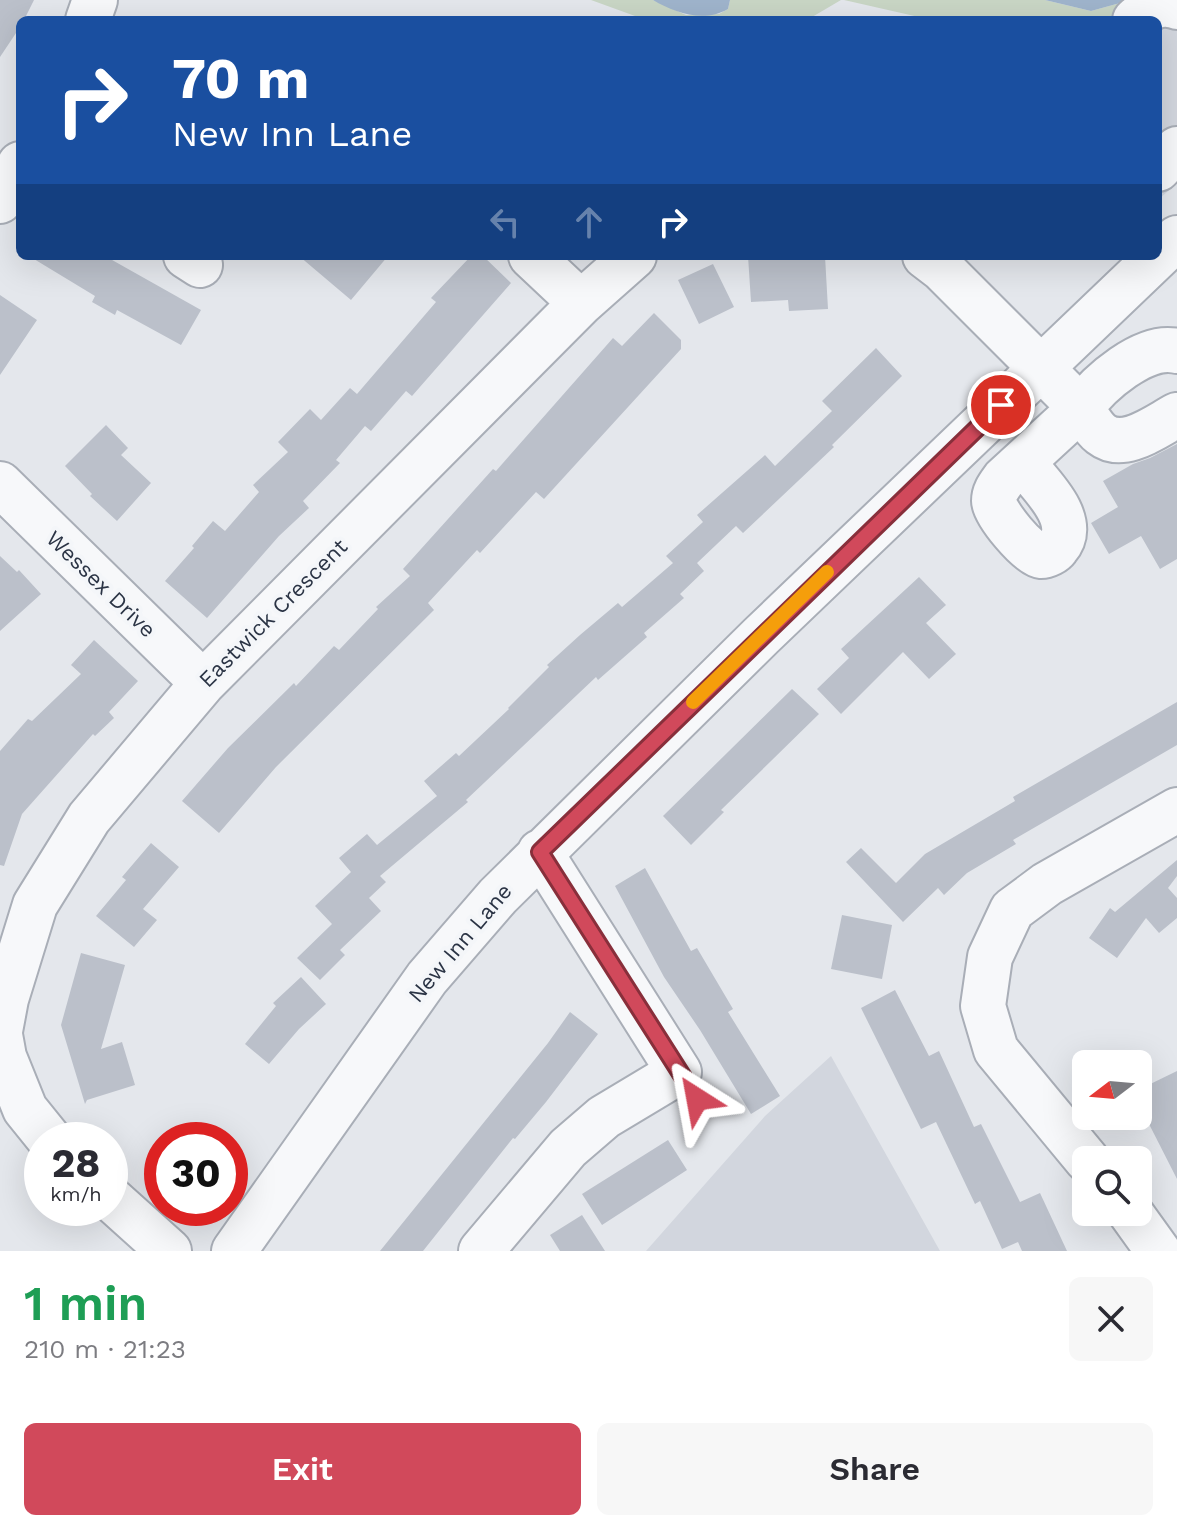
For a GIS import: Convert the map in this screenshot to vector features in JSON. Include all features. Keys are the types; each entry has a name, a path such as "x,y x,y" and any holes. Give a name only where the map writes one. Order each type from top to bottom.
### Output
{"street":[{"path":"1140,16 1155,5 1164,3 1177,7"},
{"path":"1162,165 1177,149"},
{"path":"0,201 16,171"},
{"path":"1162,221 1177,238"},
{"name":"New Inn Lane","path":"1162,252 1177,238"},
{"path":"535,260 581,303"},
{"name":"Eastwick Crescent","path":"35,1122 25,1109 4,1057 0,1033 6,999 35,905 89,818 203,683 581,303 629,260"},
{"path":"930,260 1081,408 1099,433 1115,440 1135,437 1177,415"},
{"name":"New Inn Lane","path":"234,1251 427,978 498,896 1154,260"},
{"path":"1023,463 1081,408 1093,391 1126,365 1159,352 1177,351"},
{"name":"Wessex Drive","path":"0,484 203,683"},
{"path":"1075,1146 996,1050 983,1006 990,957 1012,910 1047,884 1177,810"},
{"path":"481,1251 568,1148 604,1117 688,1086 540,852"},
{"path":"128,1214 169,1251"},
{"path":"1140,1226 1158,1251"}],"shaded area":[{"path":"1177,0 1177,183 1162,196 1162,16"},
{"path":"831,1056 940,1251 646,1251 765,1116"}],"green space":[{"path":"591,0 653,0 686,15 719,14 728,9 730,0 841,0 814,16 635,16"},
{"path":"844,0 1045,0 1091,11 1122,0 1146,0 1123,16 914,16"}],"water":[{"path":"653,0 730,0 728,9 700,16 671,9"},
{"path":"1045,0 1122,0 1091,11"}],"building":[{"path":"0,0 34,0 26,16 16,16 16,33 0,57"},
{"path":"36,260 112,260 201,310 181,345 117,310 115,315 92,302 95,296"},
{"path":"304,260 385,260 351,300"},
{"path":"467,260 487,260 511,283 412,396 406,391 371,431 365,426 336,460 340,463 303,501 309,508 279,536 207,618 165,581 213,521 225,531 259,492 253,485 288,452 278,442 310,409 321,420 350,388 357,394 436,302 431,298"},
{"path":"748,260 825,260 828,309 789,311 788,300 751,302"},
{"path":"713,264 734,307 699,324 678,280"},
{"path":"0,295 37,320 0,375"},
{"path":"654,313 681,340 681,349 544,499 536,492 480,553 477,550 428,603 434,610 276,767 219,833 182,801 228,748 294,683 296,686 334,646 339,650 378,609 376,607 410,576 403,569 493,469 496,471 613,338 622,346"},
{"path":"876,348 902,376 832,445 834,447 743,533 736,526 697,563 704,571 680,594 684,598 644,633 647,637 598,680 596,677 466,800 468,802 380,876 386,882 369,898 381,911 340,950 345,955 320,980 297,958 332,924 315,906 351,872 339,858 367,834 377,845 437,796 424,781 456,753 459,756 580,635 618,603 622,607 673,563 666,556 703,522 697,515 765,455 775,466 832,411 822,401"},
{"path":"106,425 128,448 121,455 151,483 117,521 90,496 92,494 65,466"},
{"path":"1177,444 1177,559 1160,569 1141,536 1109,554 1091,523 1118,507 1103,481"},
{"path":"0,556 17,572 19,570 41,594 0,631"},
{"path":"919,577 946,605 926,623 956,654 929,679 903,652 841,714 817,689 849,658 841,649"},
{"path":"94,640 138,681 109,712 114,718 95,736 93,734 22,814 4,866 0,865 0,751 28,719 32,721 81,674 71,665"},
{"path":"792,689 819,714 721,810 724,812 691,845 663,816"},
{"path":"1177,702 1177,745 1013,840 1016,844 967,873 944,895 938,888 903,922 846,862 861,848 896,883 925,854 1015,801 1013,797"},
{"path":"151,843 179,867 143,909 157,920 134,947 96,916 126,880 122,877"},
{"path":"1177,860 1177,876 1168,888 1177,898 1177,918 1159,933 1146,918 1117,958 1089,938 1110,908 1115,912"},
{"path":"645,868 691,951 697,948 733,1009 728,1012 780,1096 751,1114 664,977 615,886"},
{"path":"842,915 892,925 882,979 831,969"},
{"path":"81,953 125,965 101,1049 122,1042 135,1085 87,1100 85,1104 61,1025"},
{"path":"301,977 326,1004 269,1064 245,1044 276,1006 273,1003"},
{"path":"895,990 929,1056 939,1051 974,1127 981,1124 1020,1202 1040,1193 1067,1251 1022,1251 1018,1242 1002,1249 980,1201 975,1204 936,1122 921,1129 861,1008"},
{"path":"570,1012 598,1034 546,1102 513,1138 423,1251 380,1251 548,1043"},
{"path":"1177,1071 1177,1179 1152,1130 1152,1083"},
{"path":"668,1140 687,1170 602,1225 582,1194"},
{"path":"582,1215 605,1251 560,1251 550,1235"}],"slow traffic":[{"path":"693,702 827,572"}],"route":[{"path":"697,1099 540,852 1001,405"}]}
